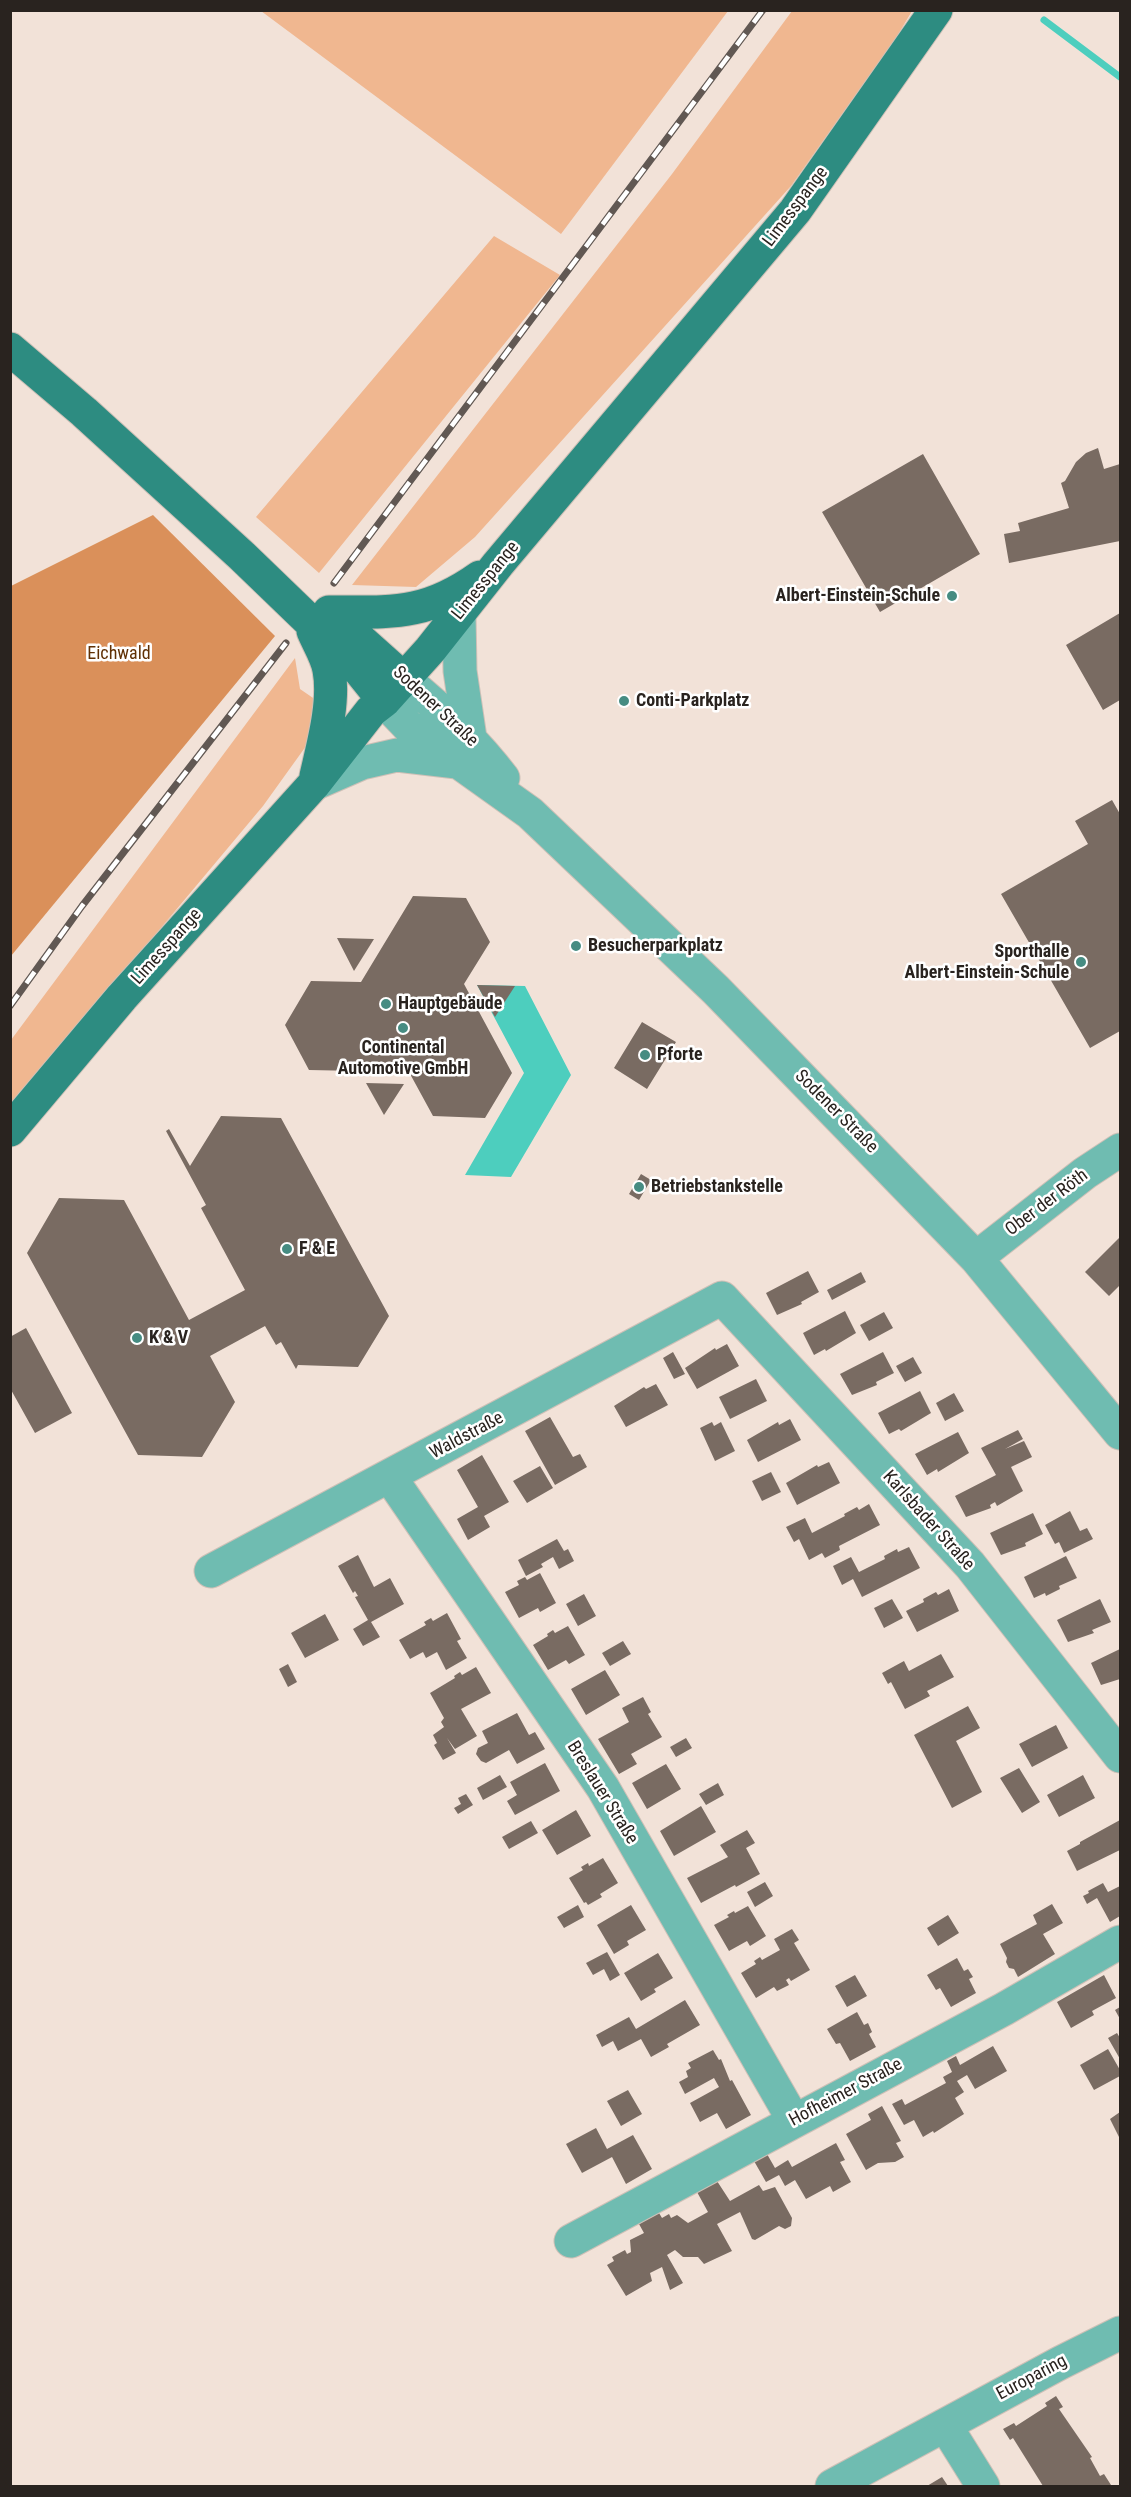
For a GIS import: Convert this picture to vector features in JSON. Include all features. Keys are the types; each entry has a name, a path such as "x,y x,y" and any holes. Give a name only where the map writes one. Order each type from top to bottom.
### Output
{"main road":[{"name":"Limesspange","path":"10,1130 122,997 314,784 371,711 394,690 459,614 498,564 795,212 936,10"},
{"path":"10,349 84,412 242,556 320,618 355,665 394,690"},
{"path":"320,618 395,612 429,606 462,590 498,564"},
{"path":"314,784 327,725 330,684 320,618"}],"street":[{"path":"314,784 362,763 397,755 467,750 460,671 459,614"},
{"name":"Sodener Straße","path":"394,690 408,726 467,750 716,990 976,1258 1120,1433"},
{"name":"Ober der Röth","path":"976,1258 1085,1173 1120,1150"},
{"name":"Waldstraße","path":"211,1571 390,1478 722,1298"},
{"name":"Karlsbader Straße","path":"722,1298 970,1565 1120,1756"},
{"name":"Breslauer Straße","path":"390,1478 603,1788 794,2121"},
{"name":"Hofheimer Straße","path":"571,2241 1004,2009 1120,1942"},
{"name":"Europaring","path":"832,2487 1120,2333"},
{"path":"945,2425 983,2487"}],"shaded area":[{"path":"261,11 728,11 561,234"},
{"path":"792,11 912,11 896,38 791,186 475,537 416,587 352,585 672,174"},
{"path":"494,236 560,275 319,573 256,517"},
{"path":"295,658 300,689 316,700 314,735 263,806 11,1107 11,1040"}],"green space":[{"name":"Eichwald","path":"153,515 275,636 11,956 11,586"}],"water":[{"path":"477,985 525,986 571,1075 511,1177 465,1175 524,1073"}],"building":[{"path":"1098,448 1104,469 1120,464 1120,541 1009,563 1004,534 1020,531 1018,523 1069,508 1061,483 1065,481 1076,462 1086,453"},
{"path":"923,454 980,554 880,612 822,512"},
{"path":"1120,613 1120,700 1103,710 1066,645"},
{"name":"Sporthalle Albert-Einstein-Schule","path":"1112,800 1120,814 1120,1031 1090,1048 1001,894 1088,844 1075,821"},
{"name":"Hauptgebäude","path":"413,896 466,898 490,942 464,984 512,1073 485,1118 433,1116 409,1072 309,1070 285,1025 311,981 361,982"},
{"path":"337,938 374,939 354,971"},
{"path":"477,985 515,986 495,1017"},
{"name":"Pforte","path":"642,1022 676,1042 647,1089 614,1068"},
{"path":"366,1083 404,1084 384,1115"},
{"path":"221,1116 281,1118 389,1316 358,1367 298,1365 296,1369 281,1342 276,1345 265,1326 210,1356 235,1402 202,1457 138,1455 27,1253 59,1198 124,1200 189,1320 245,1290 201,1208 206,1205 166,1131 169,1129 190,1166"},
{"path":"641,1174 651,1180 639,1200 629,1194"},
{"path":"1120,1237 1120,1285 1109,1296 1085,1272"},
{"path":"808,1271 819,1292 801,1302 802,1304 777,1315 766,1293"},
{"path":"861,1272 866,1282 832,1300 827,1290"},
{"path":"845,1311 856,1333 826,1351 825,1349 814,1355 803,1333"},
{"path":"884,1312 893,1328 869,1341 860,1325"},
{"path":"26,1328 72,1413 35,1433 10,1388 10,1337"},
{"path":"727,1344 739,1366 697,1389 685,1368 715,1348 716,1350"},
{"path":"673,1352 685,1374 674,1379 663,1358"},
{"path":"883,1352 894,1373 876,1382 877,1385 852,1395 840,1374"},
{"path":"913,1357 922,1373 905,1382 896,1366"},
{"path":"756,1379 767,1401 730,1419 719,1397"},
{"path":"656,1384 668,1405 626,1427 614,1406 644,1387 646,1389"},
{"path":"920,1391 931,1413 901,1431 899,1429 889,1434 878,1413"},
{"path":"954,1393 964,1411 945,1421 936,1403"},
{"path":"550,1417 573,1457 580,1454 587,1467 555,1485 525,1431"},
{"path":"790,1419 801,1440 758,1462 747,1440 778,1422 779,1425"},
{"path":"712,1422 714,1426 721,1422 735,1451 715,1461 700,1428"},
{"path":"1018,1430 1023,1439 1005,1449 1024,1441 1032,1457 1011,1467 1023,1491 997,1506 995,1502 990,1505 991,1508 966,1517 955,1496 996,1475 981,1448"},
{"path":"958,1432 969,1453 938,1472 937,1469 927,1475 915,1454"},
{"path":"482,1455 509,1502 484,1516 490,1527 468,1540 457,1519 478,1507 457,1470"},
{"path":"829,1462 840,1483 797,1505 786,1483 817,1465 818,1467"},
{"path":"540,1466 553,1488 527,1503 513,1481"},
{"path":"771,1472 781,1492 762,1501 752,1481"},
{"path":"869,1504 880,1525 839,1546 840,1550 825,1558 822,1553 809,1560 799,1539 794,1542 786,1527 805,1518 812,1533 857,1507 859,1510"},
{"path":"1070,1511 1080,1531 1087,1528 1093,1539 1064,1553 1059,1542 1055,1544 1045,1525"},
{"path":"1033,1513 1043,1534 1025,1543 1026,1546 1001,1555 990,1533"},
{"path":"557,1539 564,1551 568,1549 574,1561 559,1569 553,1557 541,1564 543,1567 526,1576 518,1560"},
{"path":"909,1547 920,1568 862,1597 853,1579 842,1585 833,1566 851,1557 859,1572 885,1559 884,1556 897,1549 898,1552"},
{"path":"358,1555 374,1587 390,1578 404,1604 371,1622 380,1637 363,1646 353,1629 368,1620 355,1597 358,1596 355,1591 353,1593 338,1566"},
{"path":"1066,1556 1077,1578 1059,1586 1060,1589 1046,1596 1045,1593 1034,1598 1024,1577"},
{"path":"540,1573 556,1603 540,1612 538,1608 519,1618 505,1592 519,1585 517,1581 525,1577 527,1580"},
{"path":"949,1589 959,1611 917,1632 906,1611 924,1602 923,1599 936,1592 938,1595"},
{"path":"584,1594 596,1616 578,1626 566,1604"},
{"path":"892,1599 903,1618 884,1628 874,1608"},
{"path":"1100,1599 1111,1622 1092,1630 1094,1633 1068,1642 1057,1620"},
{"path":"447,1613 461,1639 457,1641 467,1658 446,1670 437,1652 426,1658 423,1652 410,1659 399,1640 426,1625 424,1622 431,1618 433,1621"},
{"path":"325,1614 339,1640 305,1658 291,1633"},
{"path":"568,1626 585,1655 569,1664 566,1660 548,1670 533,1645 553,1630 555,1633"},
{"path":"623,1641 631,1654 610,1666 602,1653"},
{"path":"1120,1649 1120,1679 1101,1685 1091,1663"},
{"path":"941,1654 954,1677 927,1691 930,1696 905,1709 891,1682 888,1684 882,1673 904,1661 909,1671"},
{"path":"288,1664 297,1682 288,1687 279,1669"},
{"path":"476,1667 491,1693 461,1709 477,1736 455,1749 447,1738 456,1753 443,1760 434,1745 437,1743 433,1735 444,1727 441,1722 444,1718 430,1693 455,1678 454,1676 460,1672 462,1675"},
{"path":"605,1670 620,1695 586,1715 571,1689"},
{"path":"643,1697 651,1712 648,1714 662,1737 631,1754 637,1764 619,1774 598,1739 629,1722 622,1708"},
{"path":"968,1706 980,1728 956,1741 982,1792 952,1808 914,1735"},
{"path":"517,1713 529,1735 535,1732 545,1749 517,1764 509,1750 486,1763 481,1761 476,1754 478,1748 488,1743 482,1731"},
{"path":"1056,1725 1068,1748 1032,1767 1019,1744"},
{"path":"686,1738 692,1748 676,1757 670,1747"},
{"path":"545,1763 560,1791 515,1815 507,1801 517,1795 510,1782"},
{"path":"666,1764 681,1789 647,1809 632,1783"},
{"path":"1019,1768 1040,1802 1022,1813 1000,1778"},
{"path":"500,1775 507,1787 483,1800 477,1788"},
{"path":"1083,1775 1095,1798 1059,1817 1047,1795"},
{"path":"718,1783 724,1795 706,1805 699,1794"},
{"path":"466,1794 473,1805 458,1814 454,1808 461,1804 458,1798"},
{"path":"701,1806 716,1832 674,1856 660,1831"},
{"path":"576,1810 591,1836 557,1855 542,1830"},
{"path":"1120,1820 1120,1850 1077,1871 1067,1851"},
{"path":"531,1821 538,1833 509,1849 502,1837"},
{"path":"747,1830 755,1843 746,1848 760,1874 701,1903 687,1878 728,1857 720,1845"},
{"path":"603,1858 618,1883 600,1894 602,1897 588,1905 584,1903 569,1878 583,1870 581,1867 588,1863 589,1866"},
{"path":"765,1882 773,1896 755,1907 747,1892"},
{"path":"1103,1883 1108,1892 1120,1886 1120,1916 1110,1922 1097,1898 1087,1904 1083,1896"},
{"path":"1052,1904 1063,1923 1043,1934 1055,1954 1018,1977 1014,1969 1009,1968 1000,1944 1037,1924 1033,1915"},
{"path":"578,1905 584,1917 564,1928 557,1917"},
{"path":"631,1905 646,1930 627,1941 629,1945 614,1954 597,1925"},
{"path":"748,1906 766,1936 750,1946 747,1941 729,1951 714,1925 729,1917 727,1915 734,1911 735,1913"},
{"path":"948,1915 959,1933 938,1946 927,1928"},
{"path":"792,1929 799,1940 794,1943 810,1970 791,1981 789,1978 786,1980 789,1985 777,1991 774,1987 756,1998 741,1973 756,1964 754,1961 760,1957 762,1960 780,1950 774,1939"},
{"path":"607,1952 620,1975 610,1981 604,1969 593,1975 586,1963"},
{"path":"658,1953 673,1978 654,1989 656,1992 641,2001 624,1973"},
{"path":"957,1958 964,1971 968,1969 973,1977 969,1979 976,1993 951,2007 940,1988 936,1990 927,1975"},
{"path":"855,1975 867,1996 847,2007 835,1986"},
{"path":"1104,1975 1116,1998 1092,2011 1094,2015 1071,2028 1057,2002"},
{"path":"685,2000 700,2025 667,2044 669,2047 651,2057 641,2039 618,2051 613,2041 602,2047 596,2035 629,2017 636,2029"},
{"path":"1120,2007 1120,2019 1115,2010"},
{"path":"857,2012 864,2025 868,2023 872,2032 869,2034 876,2047 850,2061 840,2043 836,2044 827,2029"},
{"path":"1117,2033 1120,2038 1120,2059 1108,2038"},
{"path":"993,2046 1007,2071 975,2089 967,2075 957,2081 964,2092 955,2098 964,2114 934,2133 933,2131 923,2137 914,2120 904,2125 892,2104 902,2099 905,2105 946,2083 943,2077 952,2072 947,2061 956,2056 960,2065"},
{"path":"1108,2049 1120,2070 1120,2076 1094,2090 1080,2065"},
{"path":"713,2050 719,2060 721,2059 730,2081 732,2080 751,2115 726,2129 717,2113 700,2122 690,2103 719,2087 714,2078 685,2094 679,2082 688,2077 686,2071 691,2068 688,2063"},
{"path":"628,2090 642,2114 621,2126 607,2101"},
{"path":"882,2106 901,2141 896,2143 904,2157 895,2162 878,2163 866,2170 846,2134 871,2120 868,2114"},
{"path":"1120,2112 1120,2139 1110,2119"},
{"path":"596,2128 607,2149 633,2135 652,2169 626,2184 612,2157 582,2173 566,2144"},
{"path":"836,2143 845,2160 840,2162 851,2182 833,2192 830,2186 806,2199 795,2180 785,2186 779,2175 766,2182 754,2161 767,2154 775,2168 788,2160 792,2167"},
{"path":"717,2181 730,2201 759,2185 763,2191 775,2187 792,2218 791,2226 785,2229 779,2226 755,2240 752,2239 740,2212 717,2224 732,2251 704,2264 698,2257 683,2257 675,2250 667,2255 683,2283 670,2290 662,2267 650,2273 652,2281 626,2296 607,2265 614,2261 612,2257 625,2250 627,2254 631,2252 630,2240 644,2233 639,2224 659,2213 662,2218 669,2214 671,2218 677,2215 688,2223 708,2212 697,2192"},
{"path":"1056,2396 1063,2407 1059,2409 1092,2457 1090,2458 1100,2476 1104,2474 1111,2485 1043,2486 1013,2438 1010,2440 1003,2429 1014,2423 1016,2426 1047,2406 1045,2403"},
{"path":"942,2477 948,2486 927,2486"}],"waterway":[{"path":"1044,20 1120,77"}],"railway":[{"path":"334,583 763,10"},
{"path":"10,1006 82,906 286,643"}],"place":[{"name":"Albert-Einstein-Schule","path":"952,596"},
{"name":"Conti-Parkplatz","path":"624,701"},
{"name":"Besucherparkplatz","path":"576,946"},
{"name":"Sporthalle Albert-Einstein-Schule","path":"1081,962"},
{"name":"Hauptgebäude","path":"386,1004"},
{"name":"Continental Automotive GmbH","path":"403,1028"},
{"name":"Pforte","path":"645,1055"},
{"name":"Betriebstankstelle","path":"639,1187"},
{"name":"F & E","path":"287,1249"},
{"name":"K & V","path":"137,1338"}]}
